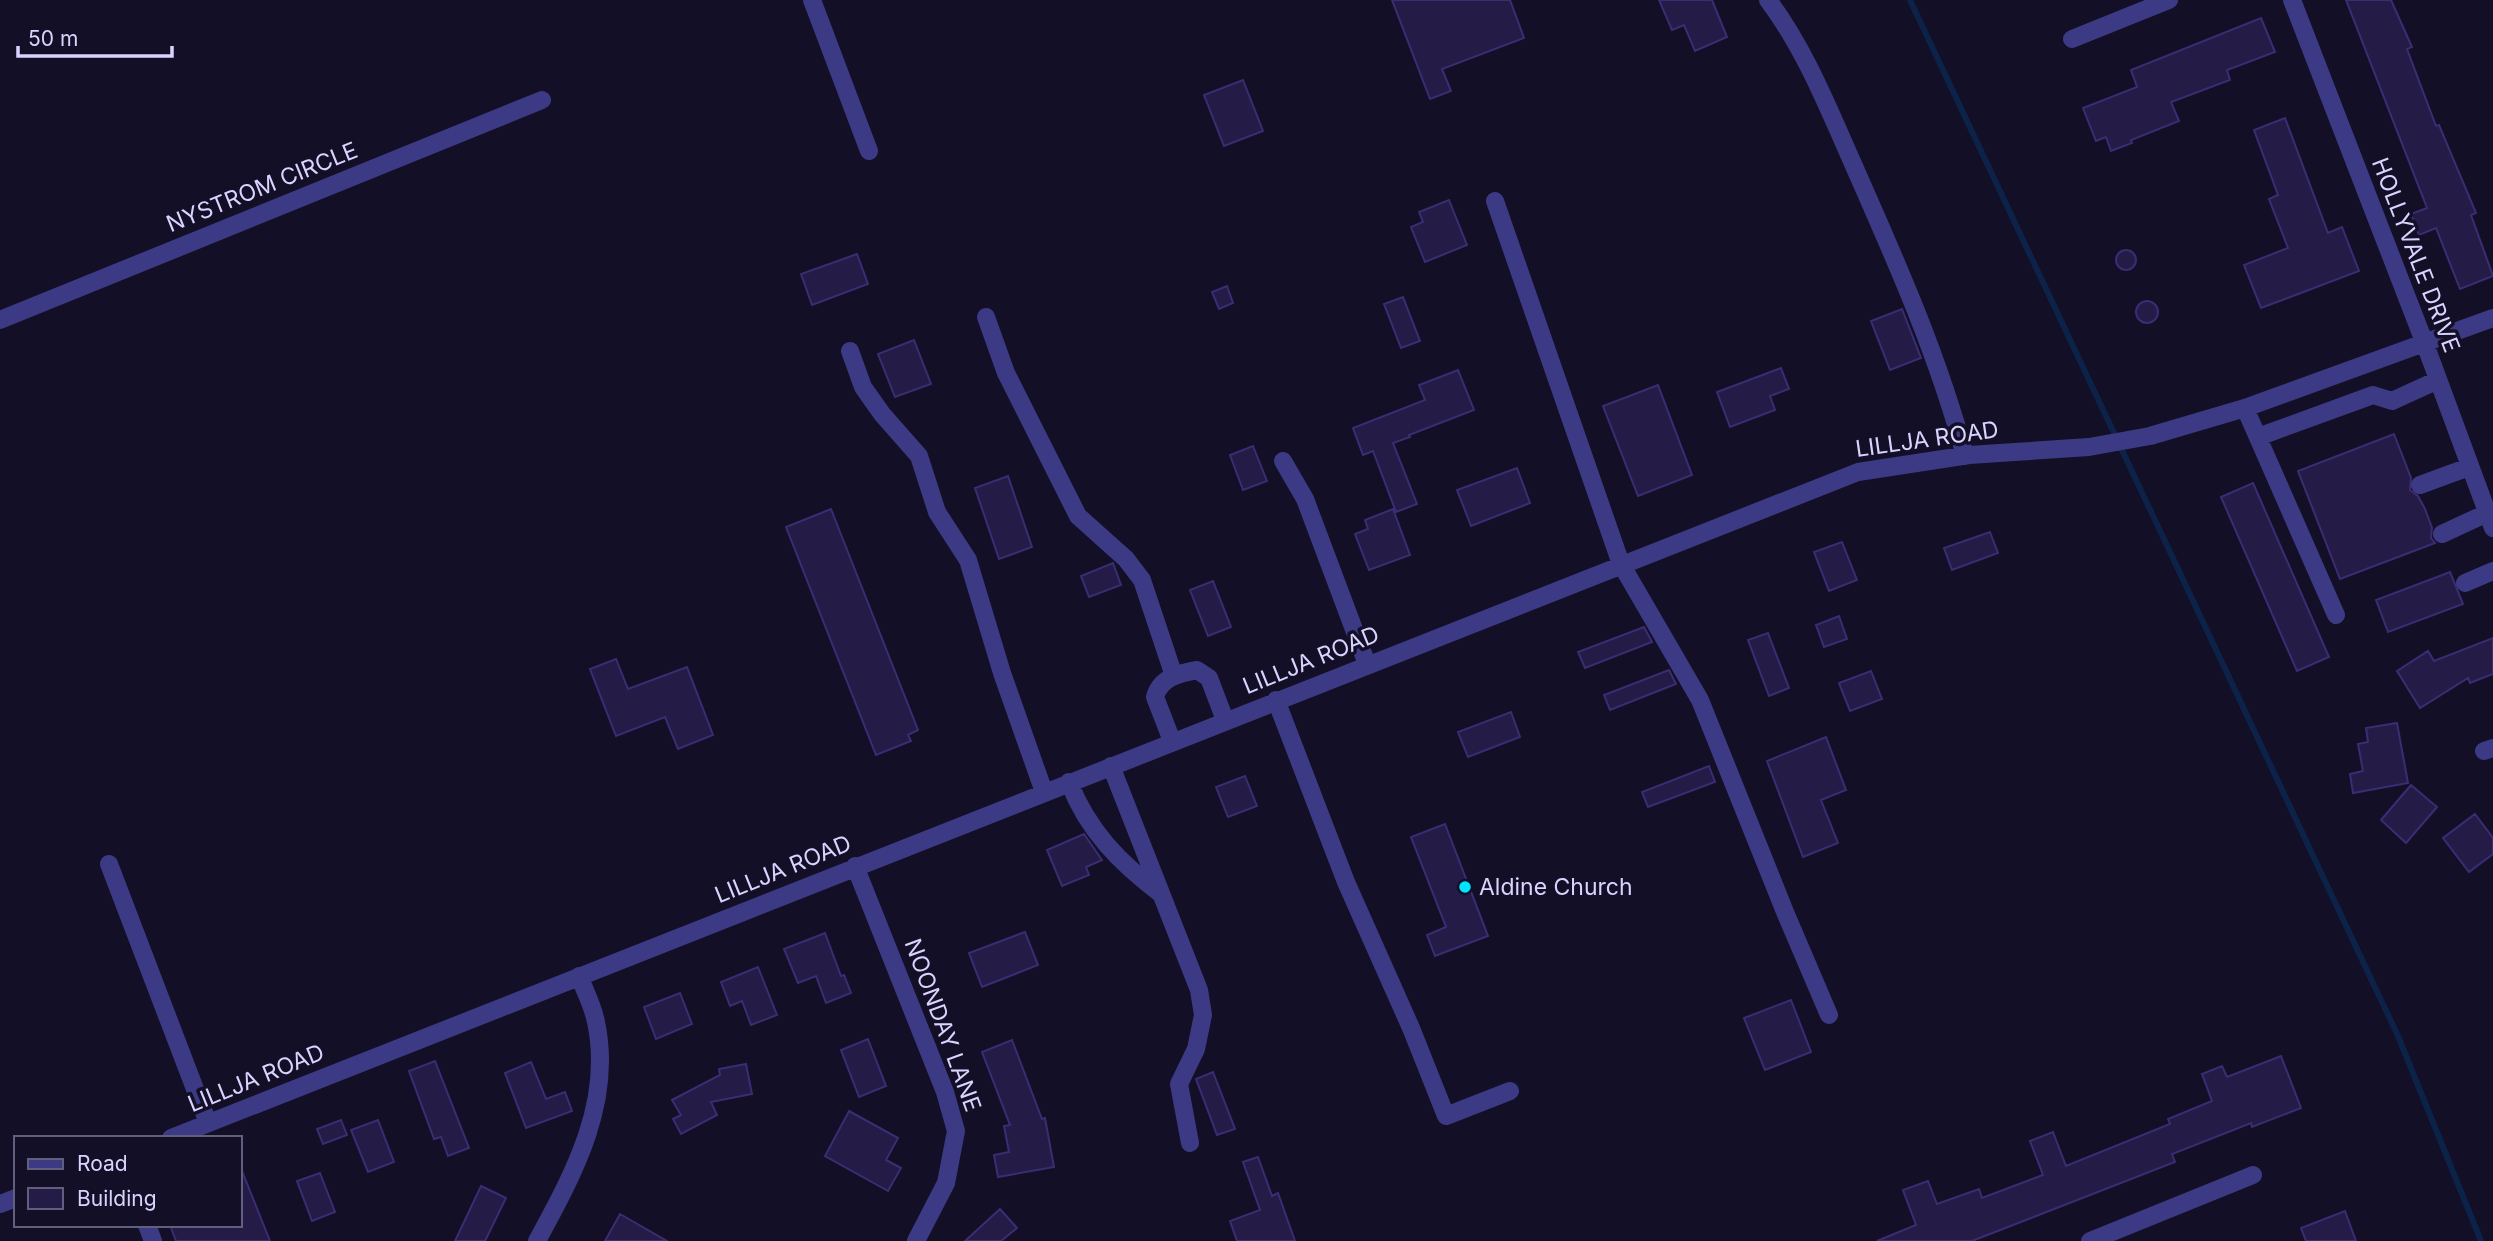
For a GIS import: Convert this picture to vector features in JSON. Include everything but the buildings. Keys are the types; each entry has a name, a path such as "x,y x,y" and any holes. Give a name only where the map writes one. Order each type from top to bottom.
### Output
{"street":[{"path":"812,0 869,151"},
{"path":"1768,0 1786,23 1897,262 1927,338 1965,456"},
{"path":"2072,39 2169,0"},
{"name":"HOLLYVALE DRIVE","path":"2292,0 2425,344 2490,521"},
{"name":"NYSTROM CIRCLE","path":"0,320 542,100"},
{"path":"1495,201 1621,564 1700,699 1829,1014"},
{"path":"986,317 1006,373 1077,516 1126,559 1142,580 1174,676"},
{"name":"LILLJA ROAD","path":"176,1136 1858,472 1965,456 2089,447 2140,438 2245,408 2493,318"},
{"path":"850,351 863,387 882,415 919,456 937,512 968,560 1002,673 1044,792"},
{"path":"2258,437 2373,395 2392,401 2438,380"},
{"path":"2245,408 2336,615"},
{"path":"1283,461 1305,499 1367,664"},
{"path":"2420,485 2469,467"},
{"path":"2442,534 2490,521"},
{"path":"2465,583 2493,570"},
{"path":"1172,741 1155,697 1161,684 1174,676 1197,670 1209,678 1225,720"},
{"path":"1276,700 1346,882 1411,1028 1446,1116 1510,1091"},
{"path":"1111,766 1199,990 1203,1015 1196,1049 1179,1084 1190,1143"},
{"path":"1069,782 1076,800 1102,842 1128,869 1161,894"},
{"path":"108,864 208,1123"},
{"name":"NOONDAY LANE","path":"855,866 946,1092 956,1132 946,1183 916,1241"},
{"path":"537,1241 583,1149 597,1100 600,1078 599,1037 595,1018 579,976"},
{"path":"2090,1241 2253,1175"}],"waterway":[{"path":"1910,0 2398,1036 2481,1241"}],"place":[{"name":"Aldine Church","path":"1465,887"}]}
